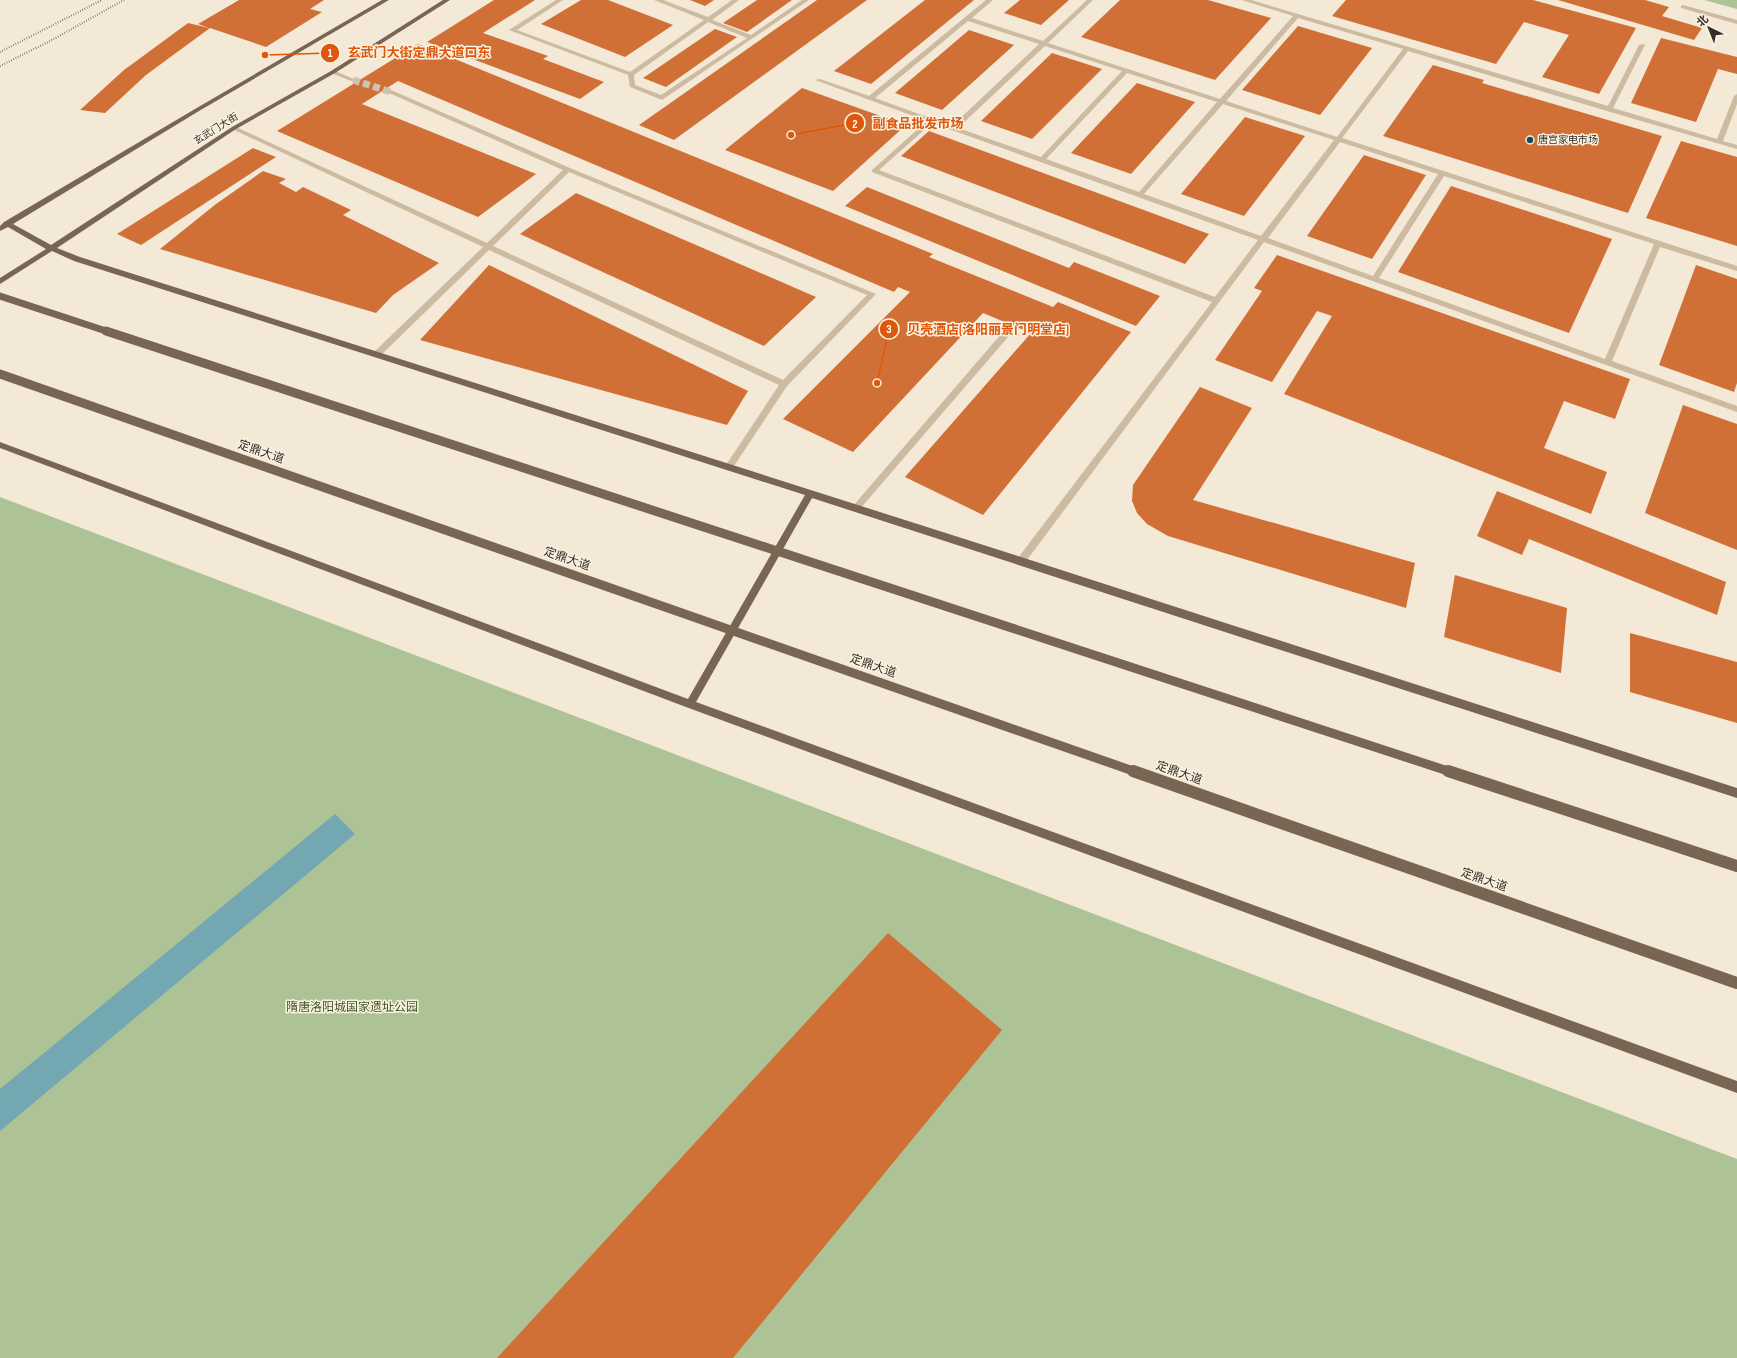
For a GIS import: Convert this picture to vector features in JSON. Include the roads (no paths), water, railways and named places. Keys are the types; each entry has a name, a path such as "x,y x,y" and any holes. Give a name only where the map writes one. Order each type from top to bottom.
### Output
{"main road":[{"path":"3,226 197,110 386,0"},
{"name":"玄武门大街","path":"0,282 234,128 334,72 447,0"},
{"path":"3,226 77,259 729,467 1737,794"},
{"path":"0,296 1737,866"},
{"name":"定鼎大道","path":"0,374 1737,983"},
{"path":"0,445 690,704 1737,1087"},
{"path":"690,704 810,494"}],"lane":[{"path":"560,0 512,30 631,74"},
{"path":"657,0 717,25 751,37"},
{"path":"631,74 736,0"},
{"path":"631,74 632,86 662,98 806,0"},
{"path":"871,98 990,0"},
{"path":"954,128 1090,0"},
{"path":"1245,0 1737,147"},
{"path":"1683,7 1737,22"},
{"path":"1140,195 1296,16"},
{"path":"968,19 1737,269"},
{"path":"1609,110 1642,45"},
{"path":"1020,561 1218,301 1406,49"},
{"path":"1042,160 1126,70"},
{"path":"334,72 353,80"},
{"path":"818,80 1737,409"},
{"path":"391,92 568,169 872,294 784,384 729,467"},
{"path":"1719,142 1737,96"},
{"path":"932,120 874,170 1218,301"},
{"path":"234,128 784,384"},
{"path":"376,355 568,169"},
{"path":"1375,279 1442,173"},
{"path":"1608,362 1658,243"},
{"path":"856,508 1005,335"}],"water":[{"path":"335,814 355,834 0,1131 0,1089"}],"tunnel":[{"path":"353,80 391,92"}],"railway":[{"path":"0,52 102,0"},
{"path":"0,66 50,41 124,0"}],"place":[{"name":"玄武门大街定鼎大道口东","path":"265,55"},
{"name":"副食品批发市场","path":"791,135"},
{"name":"唐宫家电市场","path":"1530,140"},
{"name":"贝壳酒店(洛阳丽景门明堂店)","path":"877,383"}],"park label":[{"name":"隋唐洛阳城国家遗址公园","path":"352,1007"}]}
